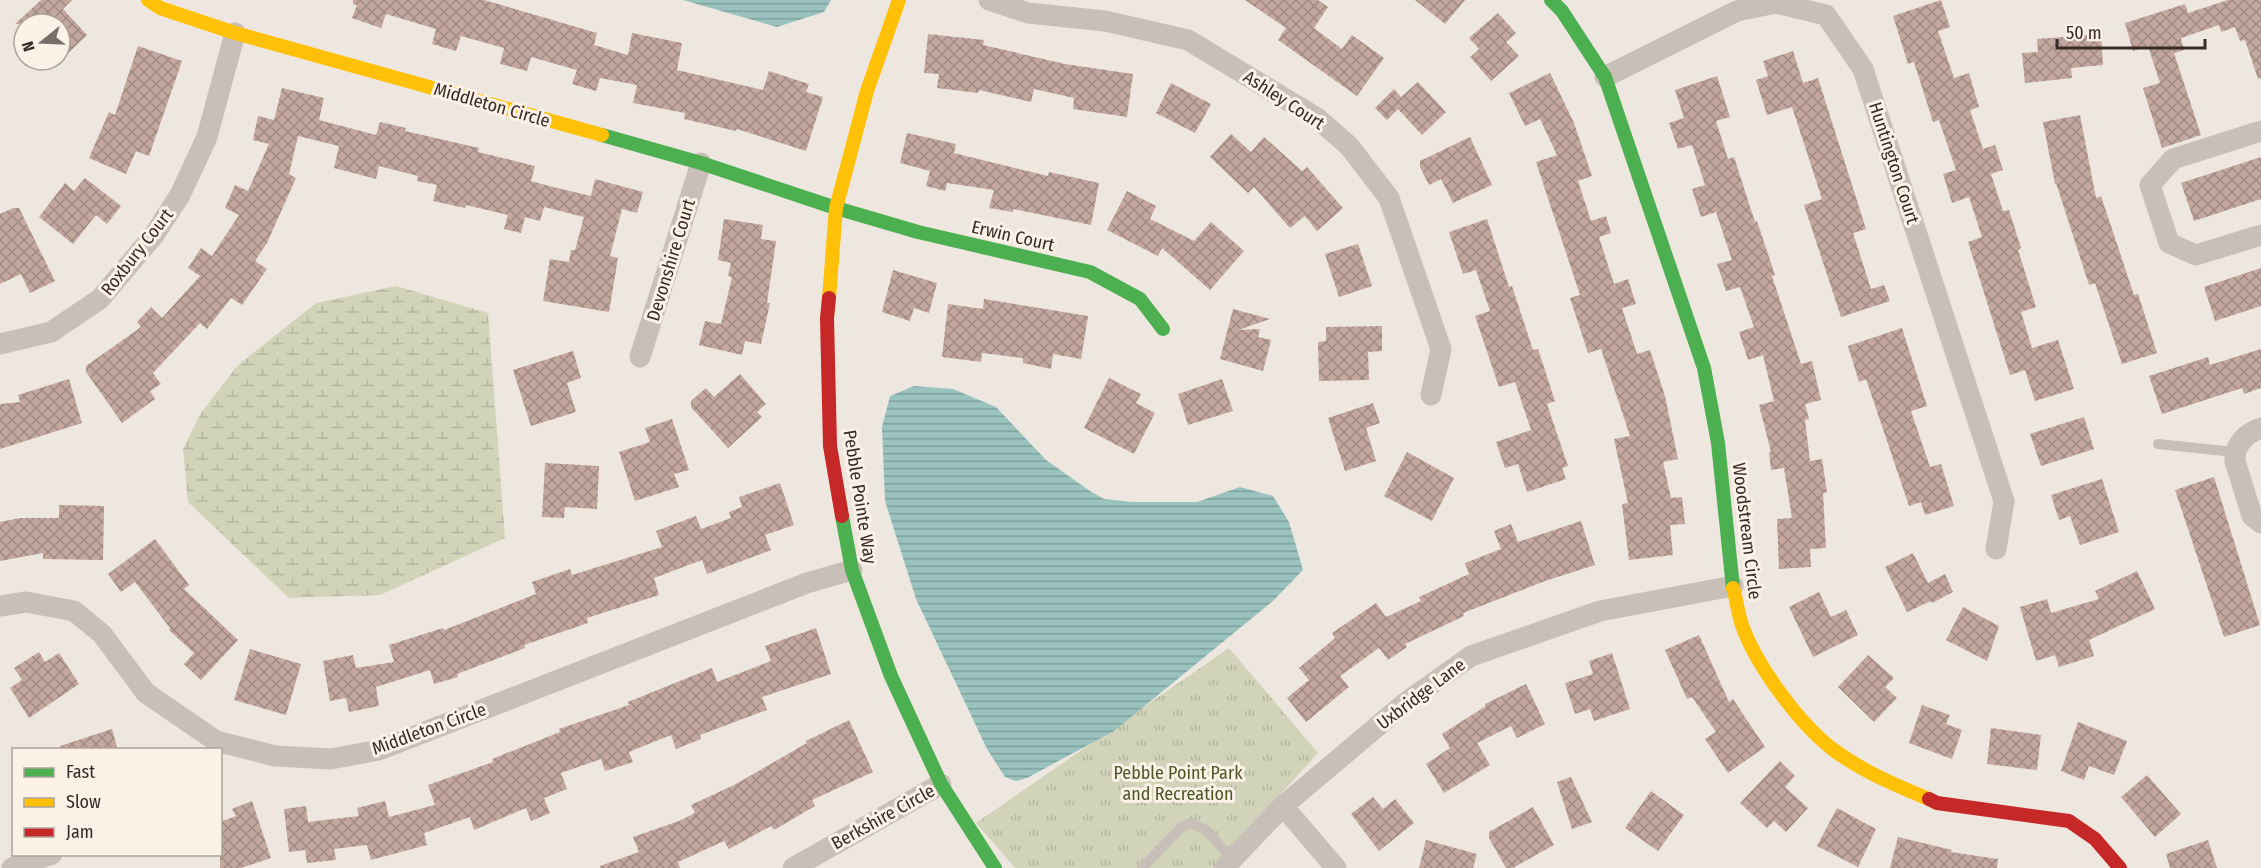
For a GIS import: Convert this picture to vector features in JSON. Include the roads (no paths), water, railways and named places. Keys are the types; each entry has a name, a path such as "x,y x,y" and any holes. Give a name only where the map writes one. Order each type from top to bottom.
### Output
{"street":[{"name":"Middleton Circle","path":"148,0 160,8 235,33 701,163 836,208"},
{"name":"Pebble Pointe Way","path":"899,0 867,91 836,208 827,318 830,446 852,570 891,676 941,784 995,868"},
{"name":"Ashley Court","path":"989,0 1028,13 1105,21 1188,40 1317,118 1341,140 1389,198 1441,350 1431,395"},
{"name":"Woodstream Circle","path":"1551,0 1562,11 1605,77 1704,368 1718,443 1733,586 1743,628 1765,670 1796,714 1835,751 1891,783 1936,803 2069,821 2095,839 2120,868"},
{"name":"Huntington Court","path":"1605,77 1737,11 1776,3 1826,15 1863,69 2004,501 1996,549"},
{"name":"Roxbury Court","path":"0,344 51,332 100,299 154,235 180,195 207,137 235,33"},
{"path":"2261,131 2173,159 2150,185 2169,243 2196,255 2261,235"},
{"name":"Devonshire Court","path":"640,357 701,163"},
{"name":"Erwin Court","path":"836,208 918,232 1090,272 1140,299 1163,329"},
{"path":"2261,428 2242,439 2234,452 2252,516 2261,523"},
{"name":"Middleton Circle","path":"0,606 26,602 74,611 102,634 146,693 213,745 275,756 331,759 379,750 807,583 852,570"},
{"name":"Uxbridge Lane","path":"1228,864 1283,806 1405,703 1470,656 1600,611 1733,586"},
{"name":"Berkshire Circle","path":"793,868 941,784"},
{"path":"1283,806 1335,868"},
{"path":"12,868 49,856"}],"lane":[{"path":"2158,444 2234,452"},
{"path":"1142,868 1182,826 1190,823 1206,830 1228,864"}],"water":[{"path":"683,0 831,0 824,12 777,27"},
{"path":"914,386 953,389 996,407 1046,460 1104,499 1132,502 1197,502 1240,487 1273,496 1289,522 1303,570 1273,601 1114,731 1027,778 1016,781 1005,777 987,749 916,599 885,501 882,427 890,396"}],"park label":[{"name":"Pebble Point Park and Recreation","path":"1178,783"}]}
